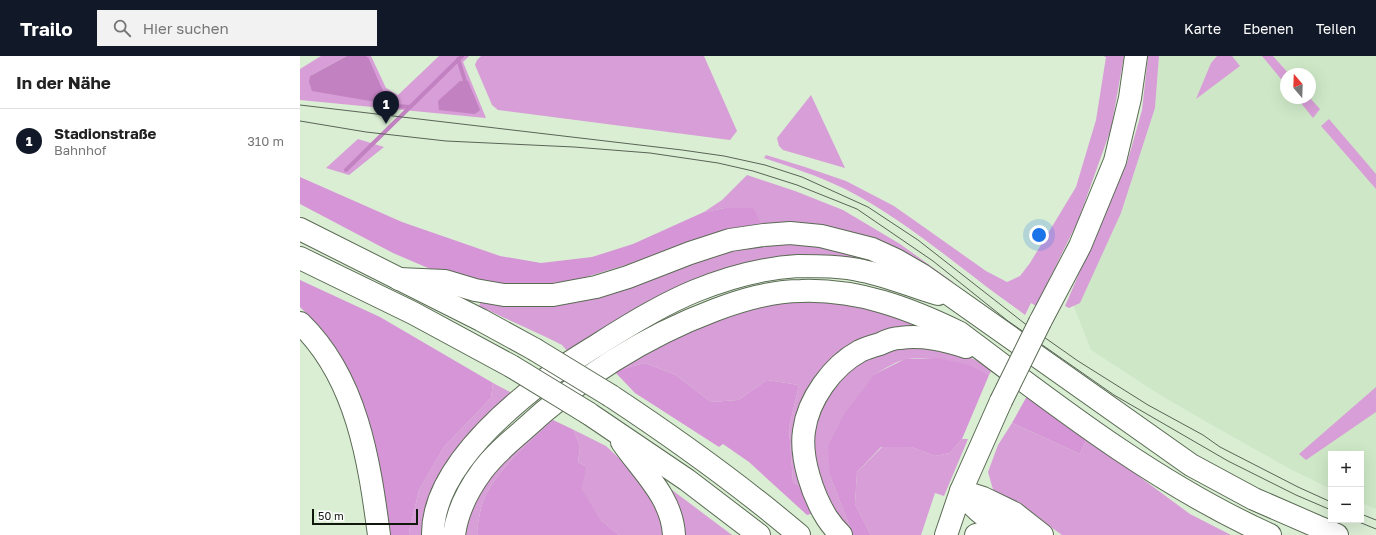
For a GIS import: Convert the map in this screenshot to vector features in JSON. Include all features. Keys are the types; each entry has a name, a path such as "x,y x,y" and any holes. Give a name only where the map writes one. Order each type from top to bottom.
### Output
{"main road":[{"path":"946,535 961,491 1001,401 1080,246 1115,160 1130,98 1136,56"},
{"path":"300,229 482,320 534,349 611,396 709,464 799,535"},
{"path":"399,279 445,281 475,290 504,296 553,295 596,288 690,253 730,240 764,235 790,233 821,236 872,249 896,260 922,275 1191,465 1254,499 1327,533"},
{"path":"300,258 413,313 512,366 588,413 687,480 759,535"},
{"path":"433,535 433,528 439,502 452,476 472,445 502,416 543,381 583,354 645,315 695,291 732,278 768,270 798,266 832,267 863,271 955,299"},
{"path":"454,535 459,514 468,492 482,470 499,451 571,389 653,337 687,320 759,296 801,291 834,293 886,302 933,319 960,333 1106,441 1188,492 1262,533"},
{"path":"300,323 310,333 325,353 339,378 354,412 369,468 379,535"},
{"path":"841,535 827,518 814,490 807,469 804,448 804,431 813,402 829,378 840,365 861,350 898,338 915,337 942,339 995,359"},
{"path":"615,431 635,460 662,494 671,518 674,535"},
{"path":"961,491 974,508 985,517 1007,526 1040,533"},
{"path":"961,491 983,498 1014,513 1040,533"},
{"path":"976,535 1007,526"}],"shaded area":[{"path":"321,56 347,56 310,76 368,57 366,56 371,56 386,88 398,95 439,56 469,56 463,62 486,118 300,100 300,69"},
{"path":"347,56 368,57 384,93 376,102 312,91 309,82 310,76"},
{"path":"481,56 704,56 737,131 730,140 498,110 492,105 475,65"},
{"path":"1103,56 1124,56 1111,129 1078,221 1036,306 1031,303 1025,315 927,241 861,197 834,184 764,158 766,155 846,181 894,206 986,271 1007,282 1020,276 1030,263 1076,187 1096,120 1106,57"},
{"path":"1148,56 1159,56 1155,108 1121,213 1080,303 1069,308 1065,306 1127,163 1142,110"},
{"path":"1159,56 1376,56 1376,509 1364,504 1364,451 1328,451 1328,488 1292,470 1217,428 1157,393 1091,350 1072,302 1121,213 1155,108"},
{"path":"1217,56 1232,56 1240,66 1196,99 1211,63"},
{"path":"1262,56 1273,56 1284,68 1280,68 1280,78"},
{"path":"460,81 468,81 480,110 475,114 439,110 438,101"},
{"path":"811,95 845,168 783,150 779,146 777,138"},
{"path":"1302,104 1315,104 1320,109 1313,118"},
{"path":"1329,119 1376,174 1376,189 1321,126"},
{"path":"358,139 384,147 349,175 326,168"},
{"path":"747,175 795,191 843,210 900,244 953,282 952,285 762,225 725,208 704,212 722,200"},
{"path":"300,177 402,222 500,256 541,263 592,257 633,244 704,212 725,208 753,208 762,225 739,227 705,236 629,264 576,280 544,284 516,285 464,280 428,268 393,253 300,204"},
{"path":"818,243 891,264 799,260 569,353 562,345 479,306 482,299 593,296 647,281 717,253 757,245"},
{"path":"300,280 380,317 493,383 491,398 444,447 419,490 409,535 389,535 379,463 363,410 340,359 320,327 300,307"},
{"path":"833,299 934,328 889,333 810,392 805,489 793,482 789,428 799,385 767,380 738,400 711,402 676,375 645,363 614,371 692,327 749,304"},
{"path":"902,343 940,344 993,368 989,375 949,361 918,358 899,361 875,374 830,476 853,535 847,535 843,531 810,459 818,406 837,377 864,357"},
{"path":"938,358 969,365 989,375 962,439 950,453 935,456 911,447 881,447 857,472 855,504 871,535 853,535 830,476 828,446 845,413 875,374 905,359"},
{"path":"645,363 676,375 711,402 738,400 767,380 799,385 789,428 793,482 805,489 815,513 807,515 749,462 723,444 719,447 635,393 614,371"},
{"path":"493,383 514,394 424,535 409,535 419,490 444,447 491,398"},
{"path":"1376,387 1376,412 1306,460 1299,454"},
{"path":"1027,396 1087,438 1080,454 1012,423"},
{"path":"546,415 553,420 511,460 492,484 485,496 479,517 478,535 462,535 468,508 489,470"},
{"path":"553,420 574,430 580,447 578,462 587,467 581,488 601,520 619,535 478,535 477,532 481,508 485,496 492,484 511,460"},
{"path":"1012,423 1080,454 1087,438 1190,514 1231,535 1062,535 1028,511 994,493 988,472 998,445"},
{"path":"574,430 606,446 646,483 662,518 664,535 619,535 601,520 580,488 587,467 578,462 580,447"},
{"path":"962,439 968,439 944,496 935,493 921,535 871,535 855,504 857,472 882,447 911,447 935,456 950,453"},
{"path":"672,490 732,535 683,535 670,493"}],"waterway":[{"path":"346,170 462,56"},
{"path":"458,59 465,81"},
{"path":"382,96 397,106 410,107"}],"tram line":[{"path":"300,105 724,156 765,165 802,177 868,207 918,240 1024,323 1078,361 1148,405 1203,435 1220,447 1328,501"},
{"path":"300,121 366,132 446,141 574,147 650,153 718,163 753,171 797,185 857,209 933,261 1008,321 1114,395 1228,461 1296,495 1328,509"},
{"path":"1364,515 1376,520"},
{"path":"1361,523 1376,529"}],"place":[{"name":"Stadionstraße","path":"386,124"}]}
